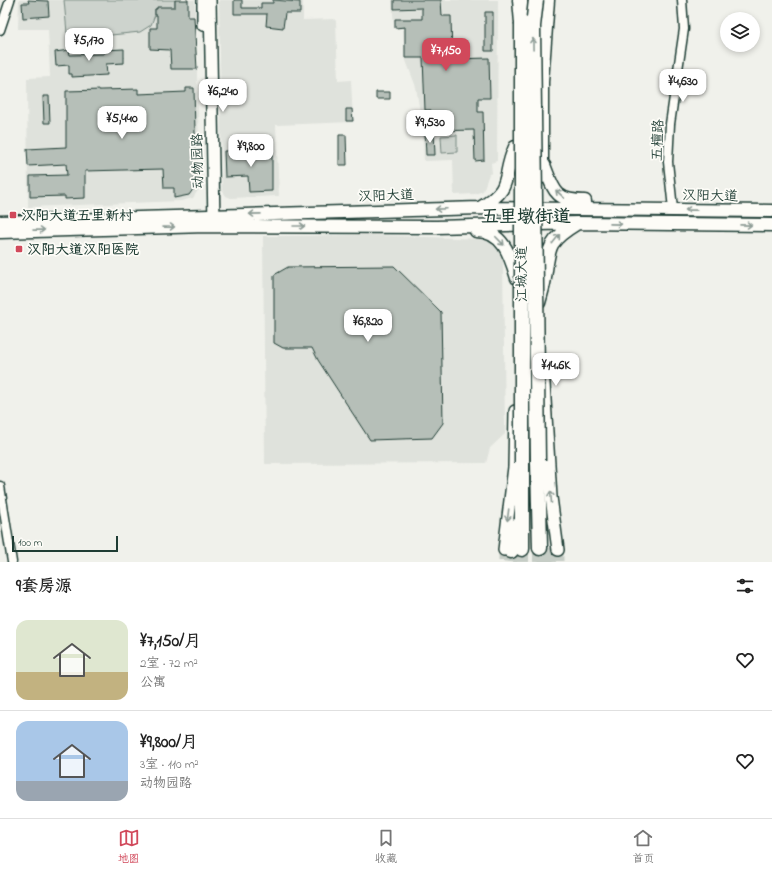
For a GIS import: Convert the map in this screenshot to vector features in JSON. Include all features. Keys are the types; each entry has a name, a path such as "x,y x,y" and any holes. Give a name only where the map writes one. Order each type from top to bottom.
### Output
{"highway":[{"path":"520,0 522,23"},
{"name":"江城大道","path":"512,550 521,500 522,464 523,0"},
{"name":"江城大道","path":"536,0 533,26 538,461 539,496 545,510 549,549"}],"main road":[{"name":"动物园路","path":"203,0 210,221"},
{"name":"动物园路","path":"210,0 210,221"},
{"path":"516,0 516,224"},
{"path":"541,224 542,82 548,0"},
{"path":"480,208 492,201 505,187 508,162 516,147"},
{"path":"542,161 553,187 563,198 571,201 609,201 622,209"},
{"name":"汉阳大道","path":"0,232 480,208 772,211"},
{"name":"汉阳大道","path":"0,222 210,221 437,226 577,223 772,225"},
{"path":"539,303 545,279 548,250 558,236 577,223"},
{"name":"江城大道","path":"512,550 517,278 516,224"},
{"name":"江城大道","path":"541,224 539,303 551,497 549,549"},
{"path":"437,226 460,231 482,231 497,237 508,252 517,278"}],"street":[{"path":"0,30 10,0"},
{"name":"五檀路","path":"673,209 668,162 670,124 684,29 682,0"},
{"path":"0,486 12,562"}],"shaded area":[{"path":"19,0 195,0 200,187 193,198 181,201 28,207 27,78 50,77 48,29 18,29"},
{"path":"64,0 175,0 175,7 155,9 155,15 151,25 140,32 92,37 67,33"},
{"path":"219,0 303,0 303,20 334,19 336,21 338,81 351,80 353,122 276,125 279,196 231,198 226,196 222,190"},
{"path":"392,0 498,0 497,161 491,163 492,173 489,174 483,191 475,194 454,195 453,160 424,161 422,125 416,87 405,58 403,28 395,29 394,26"},
{"path":"457,135 457,152 442,153 441,136"},
{"path":"369,235 483,239 496,244 503,258 505,434 490,448 486,463 265,464 263,236"}],"building":[{"path":"28,0 48,1 49,16 23,18 22,3 29,3"},
{"path":"175,0 188,0 188,17 194,17 197,69 171,69 170,50 150,49 150,28 157,28 157,15 155,15 155,9 157,9 157,7 175,7"},
{"path":"234,0 242,0 242,8 261,8 261,3 273,3 273,0 300,2 300,13 285,13 283,28 266,26 267,14 234,14"},
{"path":"394,0 441,0 442,16 451,16 452,59 489,58 490,98 478,98 478,112 483,112 484,160 475,161 474,130 432,131 431,110 425,110 423,58 405,58 405,27 395,28 395,19 422,19 422,8 394,9"},
{"path":"485,12 493,12 493,51 485,51"},
{"path":"124,49 124,63 106,64 107,75 72,77 72,74 69,74 69,65 56,66 55,52 69,50 70,55 104,54 104,50"},
{"path":"186,88 194,88 196,176 194,188 189,195 174,198 174,188 164,188 163,169 85,171 85,198 65,199 65,196 30,197 30,176 67,175 66,164 28,166 27,149 66,147 66,91 138,89 138,94 186,92"},
{"path":"376,92 390,92 390,99 376,99"},
{"path":"43,96 49,96 50,123 44,123"},
{"path":"346,109 352,109 353,121 346,121"},
{"path":"425,132 434,132 435,155 426,155"},
{"path":"339,135 346,135 347,165 339,165"},
{"path":"272,150 272,191 249,192 248,176 225,177 224,151"},
{"path":"394,266 441,312 443,423 432,438 370,440 318,360 312,348 283,348 274,343 274,275 288,267"}],"tunnel":[{"path":"540,548 540,562"},
{"path":"550,548 550,562"},
{"path":"522,549 522,562"},
{"path":"504,550 504,562"},
{"path":"558,550 558,562"},
{"path":"510,562 511,551"}],"place":[{"name":"汉阳大道五里新村","path":"13,215"},
{"name":"汉阳大道汉阳医院","path":"19,249"}],"district":[{"name":"五里墩街道","path":"526,216"}]}
